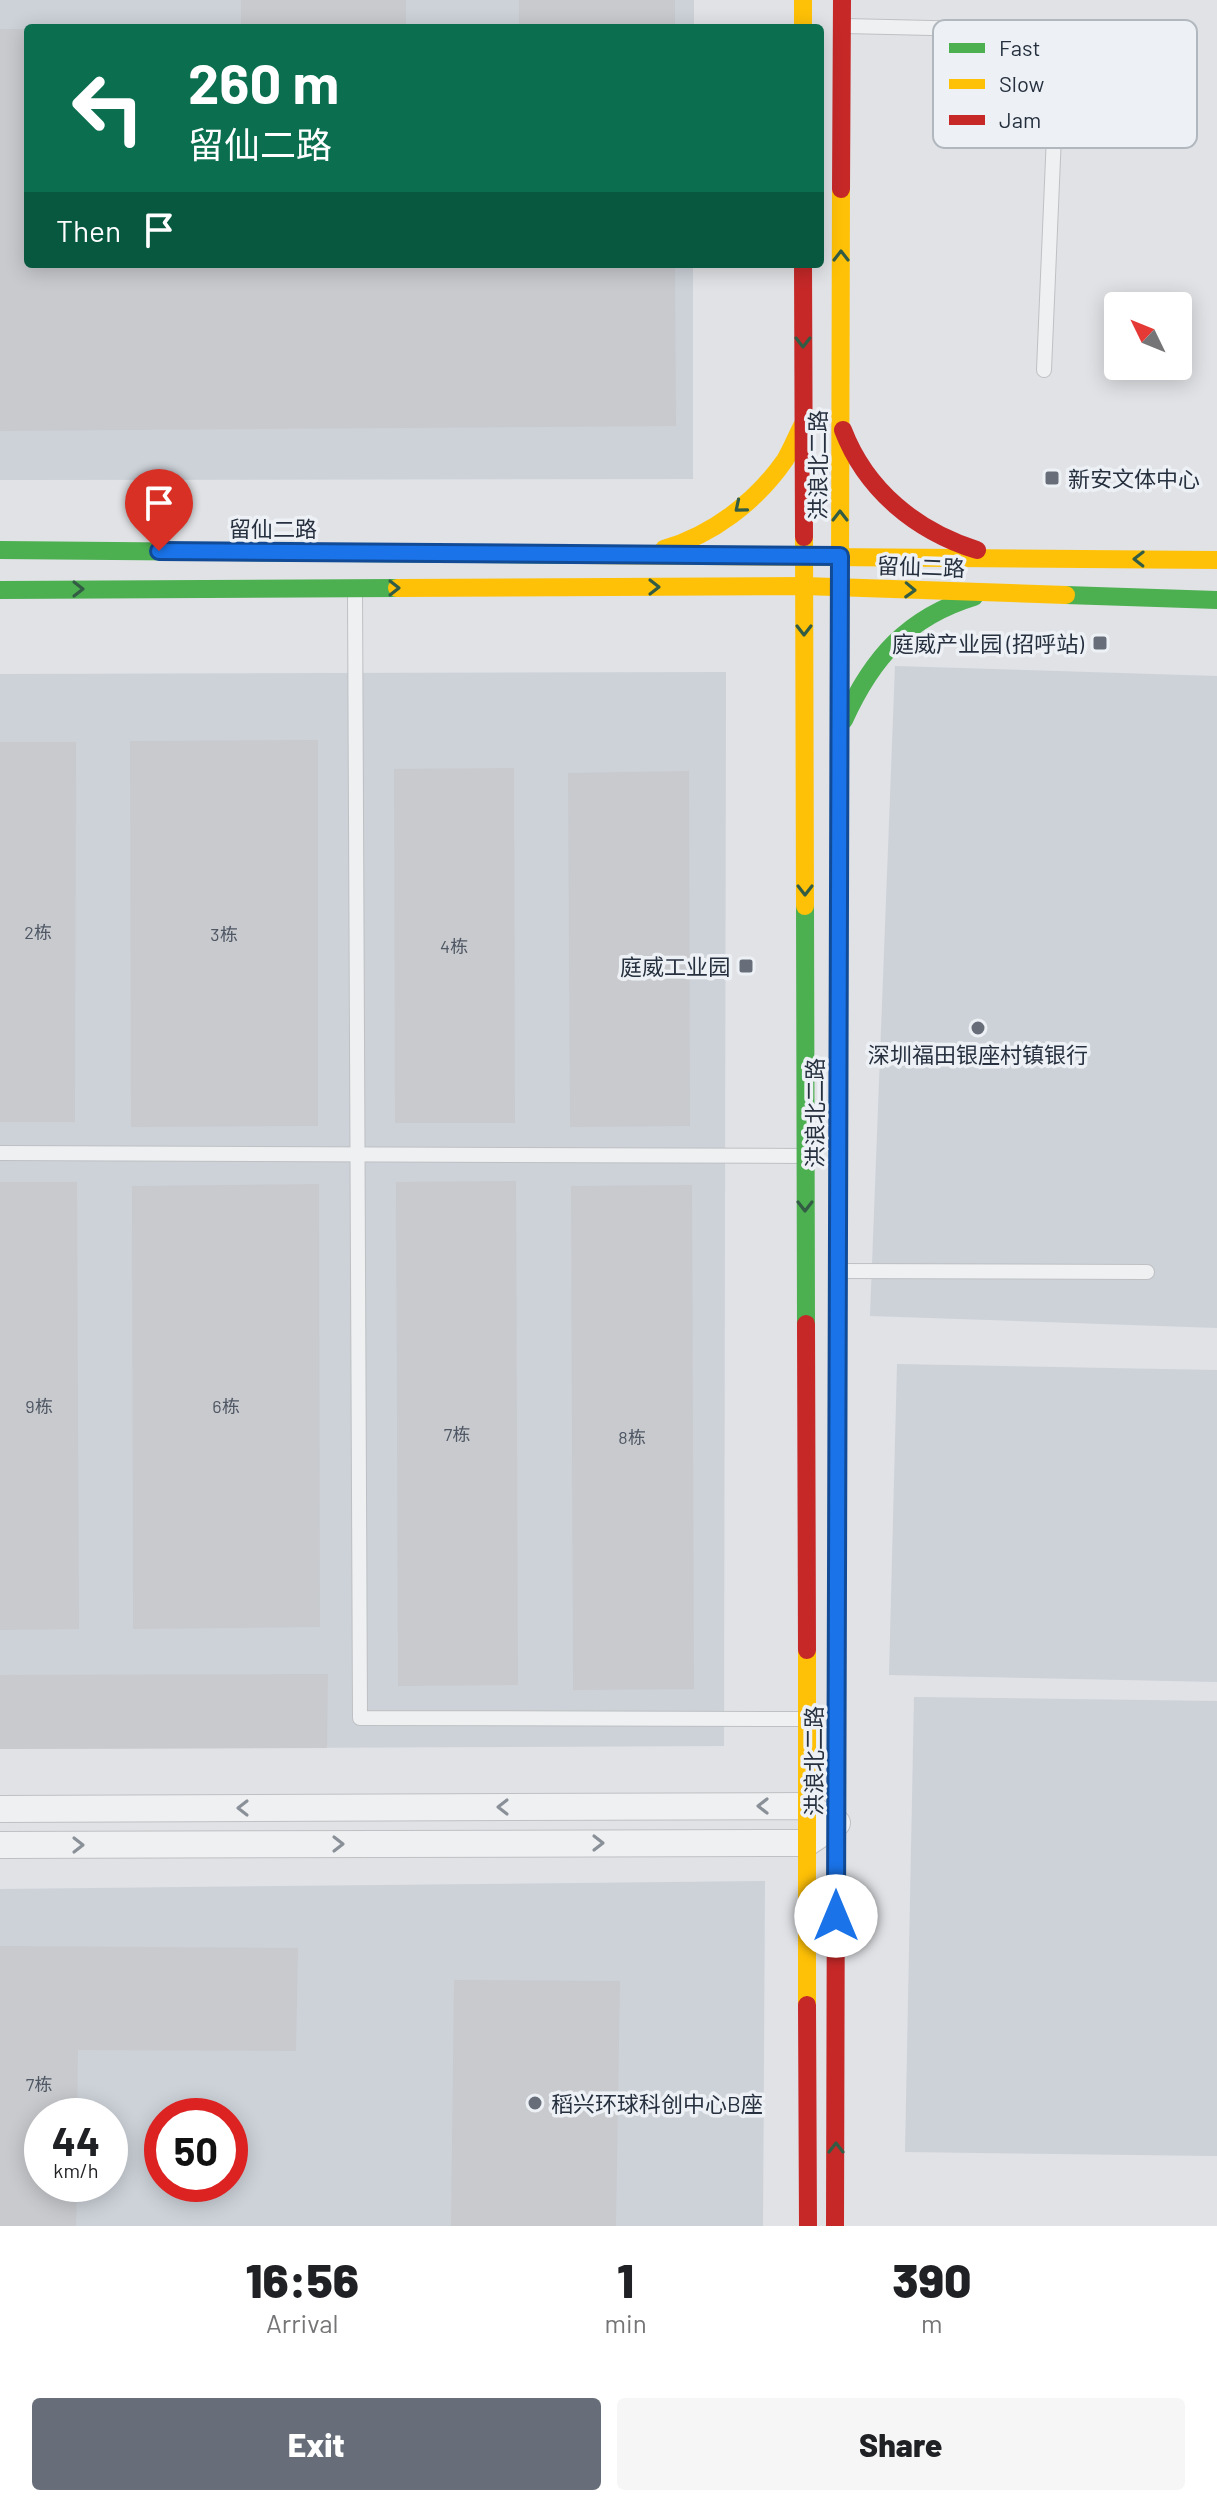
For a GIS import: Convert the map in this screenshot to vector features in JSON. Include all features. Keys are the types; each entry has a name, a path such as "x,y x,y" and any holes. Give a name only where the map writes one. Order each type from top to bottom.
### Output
{"main road":[{"path":"803,0 803,24"},
{"name":"洪浪北二路","path":"835,2226 842,0"},
{"name":"洪浪北二路","path":"803,268 808,2226"},
{"path":"636,554 673,547 737,512 783,463 804,424"},
{"path":"841,424 855,460 877,487 903,510 931,530 966,548 1007,557"},
{"name":"留仙二路","path":"0,550 1217,560"},
{"name":"留仙二路","path":"0,590 804,586 1217,600"},
{"path":"840,730 854,693 875,663 899,637 925,617 959,601 995,593"}],"street":[{"path":"0,1809 806,1806 837,1823 807,1843 0,1845"}],"lane":[{"path":"842,26 933,28"},
{"path":"1044,370 1053,148"},
{"path":"355,588 360,1718 806,1719"},
{"path":"0,1153 805,1156"},
{"path":"838,1271 1147,1272"}],"shaded area":[{"path":"0,0 694,0 694,24 24,24 24,268 693,268 693,479 0,480"},
{"path":"895,666 1217,676 1217,1328 870,1316"},
{"path":"726,672 724,1746 0,1749 0,674"},
{"path":"897,1364 1217,1370 1217,1682 889,1675"},
{"path":"914,1697 1217,1701 1217,2156 905,2152"},
{"path":"765,1881 763,2226 0,2226 0,1889"}],"building":[{"path":"241,0 406,0 406,24 241,24"},
{"path":"519,0 675,0 675,24 519,24"},
{"path":"0,29 24,29 24,268 675,268 676,426 0,431"},
{"path":"318,740 318,1126 131,1127 130,741"},
{"path":"0,742 76,742 75,1122 0,1122"},
{"path":"514,768 515,1123 395,1123 394,769"},
{"path":"689,771 690,1126 570,1127 568,773"},
{"path":"516,1181 518,1685 398,1686 396,1182"},
{"path":"0,1182 77,1182 79,1629 0,1630"},
{"path":"319,1184 320,1627 133,1629 132,1186"},
{"path":"692,1185 694,1689 573,1690 571,1186"},
{"path":"328,1674 327,1748 0,1749 0,1675"},
{"path":"0,1946 298,1948 296,2051 78,2050 77,2098 24,2098 24,2202 77,2202 76,2226 0,2226"},
{"name":"稻兴环球科创中心B座","path":"454,1980 620,1981 616,2226 451,2226"}],"traffic: fast":[{"path":"0,550 583,555"},
{"path":"0,590 397,588"},
{"path":"1066,595 1217,600"},
{"path":"844,720 867,677 895,643 930,616 974,597"},
{"path":"805,906 806,1324"},
{"path":"836,1836 838,1272"}],"traffic: slow":[{"path":"803,0 803,24"},
{"path":"840,577 841,189"},
{"path":"664,549 716,526 747,503 785,460 802,426"},
{"path":"804,537 805,906"},
{"path":"583,555 1217,560"},
{"path":"397,588 804,586 1066,595"},
{"path":"838,1272 839,848"},
{"path":"807,1650 807,2005"}],"traffic: jam":[{"path":"841,189 842,0"},
{"path":"803,268 804,537"},
{"path":"843,430 865,471 896,505 934,532 977,550"},
{"path":"839,848 840,577"},
{"path":"806,1324 807,1650"},
{"path":"835,2226 836,1836"},
{"path":"807,2005 808,2226"}],"place":[{"name":"新安文体中心","path":"1052,478"},
{"name":"庭威产业园 (招呼站)","path":"1100,643"},
{"name":"庭威工业园","path":"746,966"},
{"name":"深圳福田银座村镇银行","path":"978,1028"},
{"name":"稻兴环球科创中心B座","path":"535,2103"}],"route":[{"path":"159,551 840,556 836,1916"}]}
